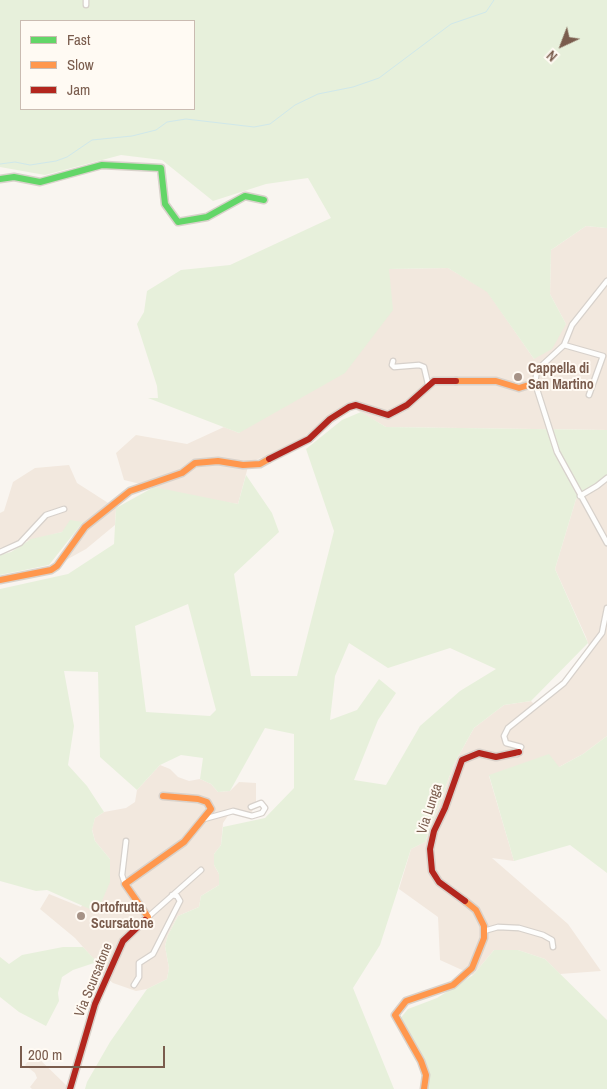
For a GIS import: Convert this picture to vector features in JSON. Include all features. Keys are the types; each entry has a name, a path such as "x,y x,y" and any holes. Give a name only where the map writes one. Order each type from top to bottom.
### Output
{"street":[{"path":"0,179 14,177 40,182 102,165 161,168 164,204 178,222 207,217 245,196 264,200"},
{"path":"607,281 572,325 564,344 537,370 535,382 557,452 607,543"},
{"path":"564,344 605,356 589,395"},
{"path":"393,361 392,365 394,367 420,365 424,367 428,384"},
{"path":"0,580 43,572 57,566 85,527 106,508 130,491 161,482 182,473 196,463 218,461 243,465 260,464 309,439 330,419 349,407 356,405 379,414 388,415 407,405 428,384 446,380 488,380 519,388 535,382"},
{"path":"580,496 607,478"},
{"path":"0,552 20,543 46,515 64,509"},
{"path":"518,753 521,747 506,743 504,736 508,728 564,683 602,633 607,608"},
{"name":"Via Lunga","path":"484,931 481,916 476,910 440,882 432,871 430,849 434,831 445,808 450,786 462,760 479,753 496,757 518,753"},
{"path":"124,884 184,842 211,809 208,802 163,796"},
{"path":"204,819 233,811 252,816 262,813 265,808 260,803 251,807"},
{"path":"126,842 122,875 124,884 148,917 201,870"},
{"path":"134,985 139,977 139,963 153,954 180,900 177,896 172,895"},
{"name":"Via Scursatone","path":"70,1089 95,1004 110,974 123,941 148,917"},
{"path":"424,1089 426,1075 421,1062 396,1020 395,1015 406,1001 453,985 464,977 472,968 484,938 484,931 498,927 519,928 543,935 552,940 553,948"}],"shaded area":[{"path":"586,226 607,228 607,430 386,427 346,404 297,442 249,463 238,504 194,497 124,480 116,453 136,435 187,444 224,427 239,433 388,269 448,268 487,291 534,359 566,324 550,294 551,250"},
{"path":"69,465 77,483 116,508 115,525 86,549 66,560 73,535 83,522 62,532 0,548 0,513 4,511 13,482 35,468"},
{"path":"607,482 607,736 583,754 559,767 489,776 514,861 492,858 568,924 601,971 560,974 545,959 518,950 494,950 473,975 440,960 438,917 399,889 411,849 425,842 454,764 474,728 504,705 531,701 537,707 561,688 591,652 555,569 576,499"},
{"path":"160,765 170,769 178,777 189,781 200,779 211,784 218,792 230,791 239,782 256,783 256,802 252,812 229,814 223,823 221,845 214,854 214,865 219,874 219,885 201,896 199,907 178,916 168,935 165,946 169,968 167,979 147,989 136,991 113,983 104,976 99,965 75,938 40,909 49,894 81,907 110,859 95,841 92,829 95,818 104,812 126,808 135,802 137,790"},
{"path":"34,1054 71,1089 32,1089 30,1087 37,1078 35,1073 25,1065"}],"green space":[{"path":"0,0 607,0 607,228 586,226 551,250 550,294 566,324 552,349 534,359 487,292 448,268 389,269 393,310 345,373 239,433 148,398 158,398 157,386 137,324 144,312 147,291 181,270 230,265 331,218 308,178 266,184 213,201 162,160 121,155 45,175 0,167"},
{"path":"361,412 386,427 607,430 607,482 576,499 555,569 588,643 531,701 504,705 474,728 454,764 425,842 411,849 380,945 353,988 394,1089 85,1089 87,1082 110,1042 147,989 167,979 169,968 165,946 168,935 178,916 199,907 201,896 219,885 219,874 214,865 214,854 221,845 223,827 265,818 294,788 294,734 265,728 230,791 218,792 211,784 200,779 203,758 181,755 160,765 137,790 100,757 98,672 64,671 74,726 68,765 87,786 104,812 95,818 92,830 95,841 110,859 110,882 101,903 92,910 47,890 36,891 0,881 0,589 68,574 114,544 116,508 154,487 238,504 246,475 272,513 279,532 234,574 251,676 297,676 334,531 306,449 342,420","holes":["188,604 216,710 210,716 146,712 135,626","349,643 388,668 450,648 496,669 460,691 420,726 386,785 354,780 378,720 396,693 379,679 357,710 330,720 335,676"]},
{"path":"70,520 83,522 49,565 0,575 0,555 11,552 31,539 62,532"},
{"path":"607,736 607,873 570,845 514,861 489,775 549,754 559,767 583,754"},
{"path":"63,947 83,947 97,962 73,970 62,977 58,993 59,1001 46,1026 19,1012 0,997 0,957 9,964 22,955"},
{"path":"494,950 518,950 545,959 607,1020 607,1089 426,1089 426,1072 398,1021 408,1009 437,998 473,975"}],"waterway":[{"path":"0,164 15,162 30,165 56,161 67,157 92,140 132,136 156,130 167,122 186,119 254,127 270,124 295,105 318,94 353,87 379,78 451,24 486,12 494,0"}],"traffic: fast":[{"path":"0,179 14,177 40,182 102,165 161,168 165,204 178,222 207,217 245,196 264,200"}],"traffic: slow":[{"path":"456,381 496,381 519,388 535,383"},
{"path":"0,580 51,570 57,566 85,527 130,491 182,473 195,463 218,461 243,465 260,464 269,459"},
{"path":"145,920 148,917 125,884 184,842 211,809 207,802 198,799 163,796"},
{"path":"424,1089 426,1075 421,1061 395,1015 406,1001 453,985 472,968 484,938 484,926 476,910 465,901"}],"traffic: jam":[{"path":"269,459 309,439 330,419 349,407 356,405 388,415 407,405 434,381 456,381"},
{"path":"465,901 439,882 432,871 430,849 434,831 445,808 462,760 479,753 496,757 519,752"},
{"path":"70,1089 95,1004 123,941 145,920"}],"place":[{"name":"Cappella di San Martino","path":"518,377"},
{"name":"Ortofrutta Scursatone","path":"81,916"}]}
